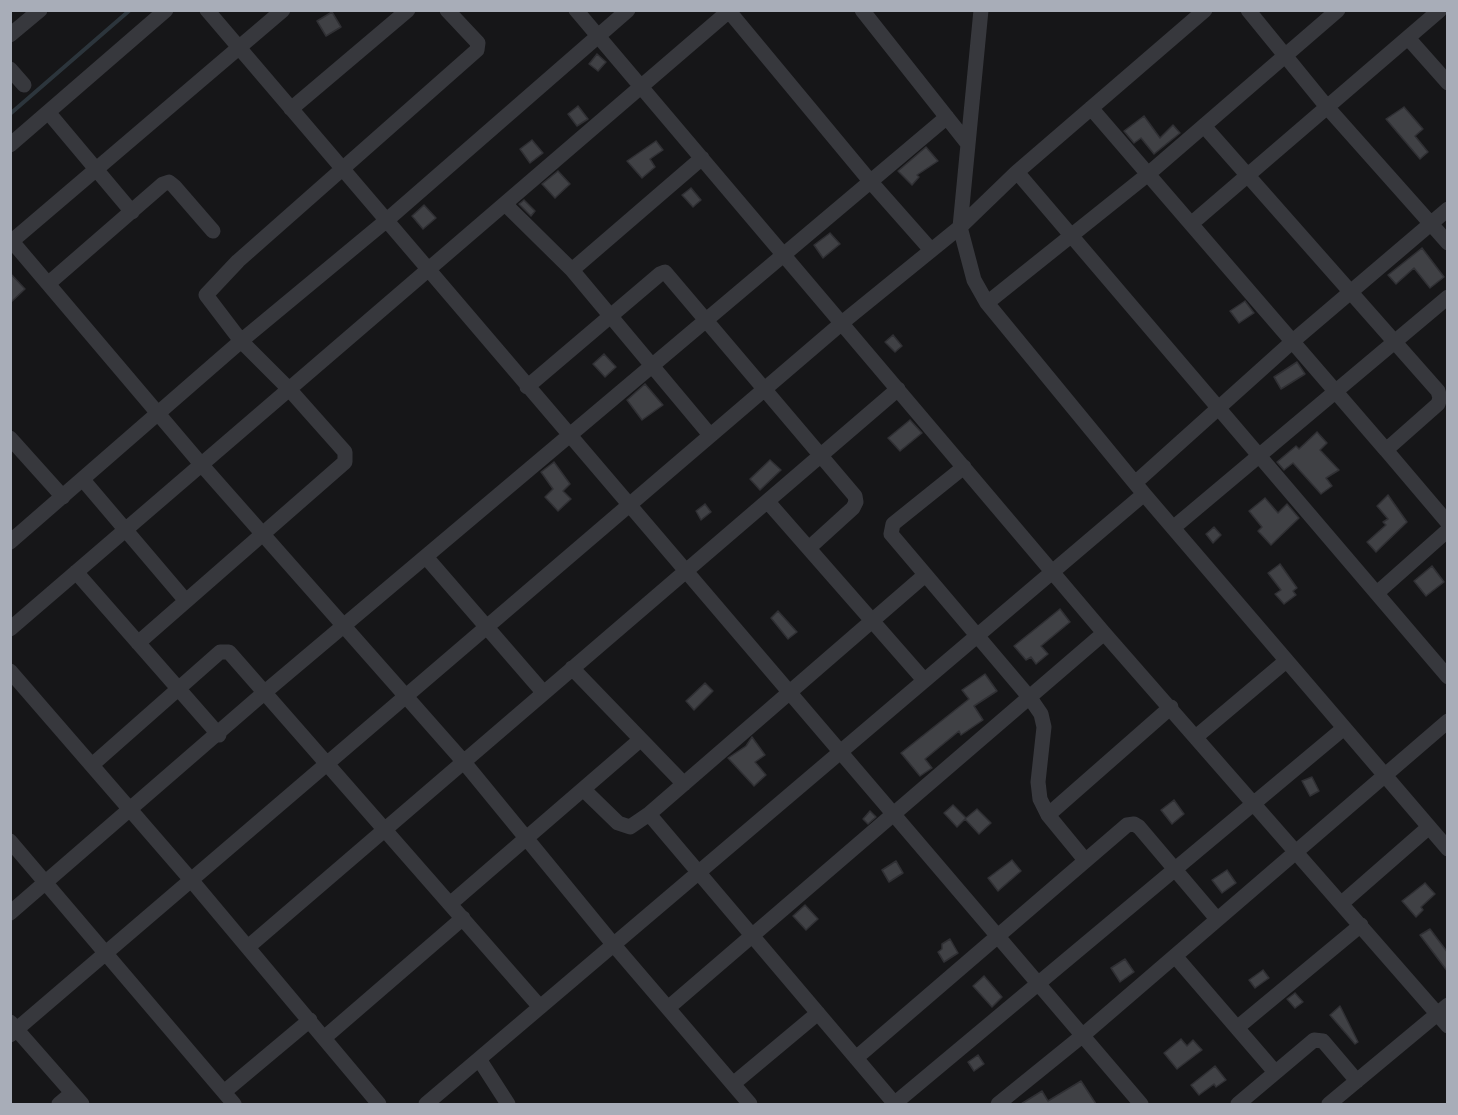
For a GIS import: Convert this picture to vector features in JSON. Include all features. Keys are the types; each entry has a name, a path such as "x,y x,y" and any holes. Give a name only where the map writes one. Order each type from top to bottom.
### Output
{"street":[{"path":"10,36 40,10"},
{"path":"10,145 166,10"},
{"path":"207,10 526,387 1141,1104"},
{"path":"283,10 98,170 11,240 200,463 463,761 613,944 750,1104"},
{"path":"291,109 408,10"},
{"path":"138,643 345,462 345,452 289,389 241,341 207,299 208,290 477,50 478,43 447,10"},
{"path":"576,10 843,322 1104,633 1361,925 1442,1009 1448,1026"},
{"path":"10,542 84,481 241,341 387,220 628,10"},
{"path":"862,10 968,144"},
{"path":"981,10 960,227 974,280 987,303 1173,528 1448,849"},
{"path":"59,1104 77,1099 13,1029 106,954 843,322 960,227 1017,172 1205,10"},
{"path":"1248,10 1327,107 1448,243"},
{"path":"987,303 1147,175 1338,10"},
{"path":"1191,224 1440,10"},
{"path":"10,629 200,463 729,11 870,181 931,250"},
{"path":"1408,38 1448,83"},
{"path":"10,69 24,85"},
{"path":"1091,108 1448,523"},
{"path":"48,112 132,212"},
{"path":"10,913 650,364 947,117"},
{"path":"1204,126 1438,391 1440,398 1438,404 1386,450"},
{"path":"572,270 702,158"},
{"path":"1017,172 1257,456 1448,677"},
{"path":"49,283 163,184 169,182 213,231"},
{"path":"505,204 572,270 710,435"},
{"path":"426,1104 1053,571 1293,341 1448,209"},
{"path":"526,387 665,272 855,496 856,502 853,508 809,548"},
{"path":"1173,528 1448,297"},
{"path":"248,947 898,389"},
{"path":"10,438 63,497"},
{"path":"964,467 890,528 891,534 1041,714 1044,727 1038,782 1040,799 1048,815 1085,860"},
{"path":"84,481 186,601"},
{"path":"768,502 924,680"},
{"path":"1377,593 1448,530"},
{"path":"426,557 543,692"},
{"path":"76,572 219,735"},
{"path":"584,790 624,827 630,827 684,784 925,574"},
{"path":"668,1008 1104,633"},
{"path":"92,765 177,688 224,650 229,652 540,1007"},
{"path":"1197,736 1286,661"},
{"path":"572,668 684,784"},
{"path":"10,671 192,880 379,1104"},
{"path":"1048,815 1171,707"},
{"path":"998,1104 1082,1036 1448,721"},
{"path":"649,814 895,1104 1344,728"},
{"path":"450,904 640,740"},
{"path":"856,1058 1127,825 1134,824 1217,919"},
{"path":"1342,903 1429,827"},
{"path":"10,841 234,1104"},
{"path":"324,1038 462,918"},
{"path":"1238,1027 1361,925"},
{"path":"1175,956 1275,1072"},
{"path":"1329,1104 1442,1009"},
{"path":"733,1084 818,1013"},
{"path":"224,1092 310,1020"},
{"path":"1238,1104 1318,1039 1357,1081"},
{"path":"479,1059 508,1104"}],"building":[{"path":"332,12 341,27 326,36 317,21"},
{"path":"597,54 606,62 598,71 589,64"},
{"path":"578,106 588,119 577,126 568,114"},
{"path":"1404,107 1423,129 1415,136 1428,152 1420,159 1386,119"},
{"path":"1144,116 1160,138 1173,125 1180,133 1154,154 1141,138 1134,143 1124,131"},
{"path":"532,140 543,153 530,163 520,149"},
{"path":"656,141 663,150 650,159 655,167 642,178 627,161"},
{"path":"926,147 938,161 917,175 919,177 912,185 898,171"},
{"path":"558,171 570,184 555,198 542,184"},
{"path":"691,188 701,200 693,207 682,195"},
{"path":"524,200 535,211 531,216 519,204"},
{"path":"424,205 436,218 423,229 412,216"},
{"path":"830,233 840,244 823,258 814,245"},
{"path":"1422,248 1444,277 1430,288 1414,268 1396,284 1388,275"},
{"path":"10,273 25,289 10,303"},
{"path":"1245,301 1254,313 1239,323 1230,311"},
{"path":"893,335 902,346 895,352 885,342"},
{"path":"604,354 616,367 605,377 593,364"},
{"path":"1297,362 1305,374 1281,389 1274,377"},
{"path":"645,384 663,405 642,420 627,400"},
{"path":"910,420 922,433 900,451 888,438"},
{"path":"1317,432 1327,443 1320,450 1339,470 1326,478 1332,486 1321,494 1293,463 1284,470 1277,462 1296,446 1299,449"},
{"path":"770,460 781,470 760,490 750,479"},
{"path":"554,462 570,484 563,491 571,499 558,511 545,497 553,489 541,472"},
{"path":"1388,495 1407,522 1376,552 1367,542 1386,525 1383,522 1388,519 1377,506"},
{"path":"1265,498 1278,513 1287,504 1299,518 1271,545 1258,531 1262,527 1249,511"},
{"path":"705,504 711,512 701,520 696,511"},
{"path":"1214,527 1221,535 1213,543 1206,534"},
{"path":"1280,564 1297,588 1293,591 1296,595 1284,604 1275,594 1281,590 1268,573"},
{"path":"1432,566 1444,582 1426,596 1414,581"},
{"path":"1060,609 1070,622 1041,646 1048,654 1036,664 1031,657 1026,660 1014,646"},
{"path":"778,611 797,632 788,639 771,618"},
{"path":"985,674 997,691 974,706 983,720 961,735 959,731 925,759 932,768 920,776 901,753 969,699 962,690"},
{"path":"705,683 713,691 694,710 686,701"},
{"path":"752,737 765,755 755,762 766,775 754,786 728,758 746,746"},
{"path":"1312,777 1319,791 1310,796 1302,781"},
{"path":"1174,800 1184,814 1172,824 1161,810"},
{"path":"953,805 966,818 977,809 991,823 979,834 965,819 957,827 944,813"},
{"path":"870,811 876,817 868,824 863,819"},
{"path":"1012,860 1021,871 998,891 988,878"},
{"path":"896,861 903,873 889,882 882,870"},
{"path":"1227,870 1236,883 1222,893 1212,880"},
{"path":"1425,883 1435,894 1421,907 1423,910 1416,917 1402,901"},
{"path":"805,905 818,919 806,930 793,916"},
{"path":"1430,929 1448,953 1448,972 1420,935"},
{"path":"950,939 958,953 944,962 938,952 942,949 942,944"},
{"path":"1125,959 1134,972 1120,982 1111,968"},
{"path":"1263,970 1269,978 1255,988 1249,980"},
{"path":"984,976 1002,997 992,1007 973,986"},
{"path":"1295,993 1303,1002 1295,1008 1287,999"},
{"path":"1340,1006 1358,1042 1355,1044 1330,1015"},
{"path":"1181,1039 1187,1046 1193,1040 1202,1050 1177,1069 1164,1053"},
{"path":"978,1055 984,1064 974,1071 968,1062"},
{"path":"1215,1066 1226,1080 1216,1087 1214,1084 1199,1095 1191,1085"},
{"path":"1081,1081 1096,1104 1021,1104 1042,1091 1048,1101"}],"waterway":[{"path":"10,114 130,10"}]}
